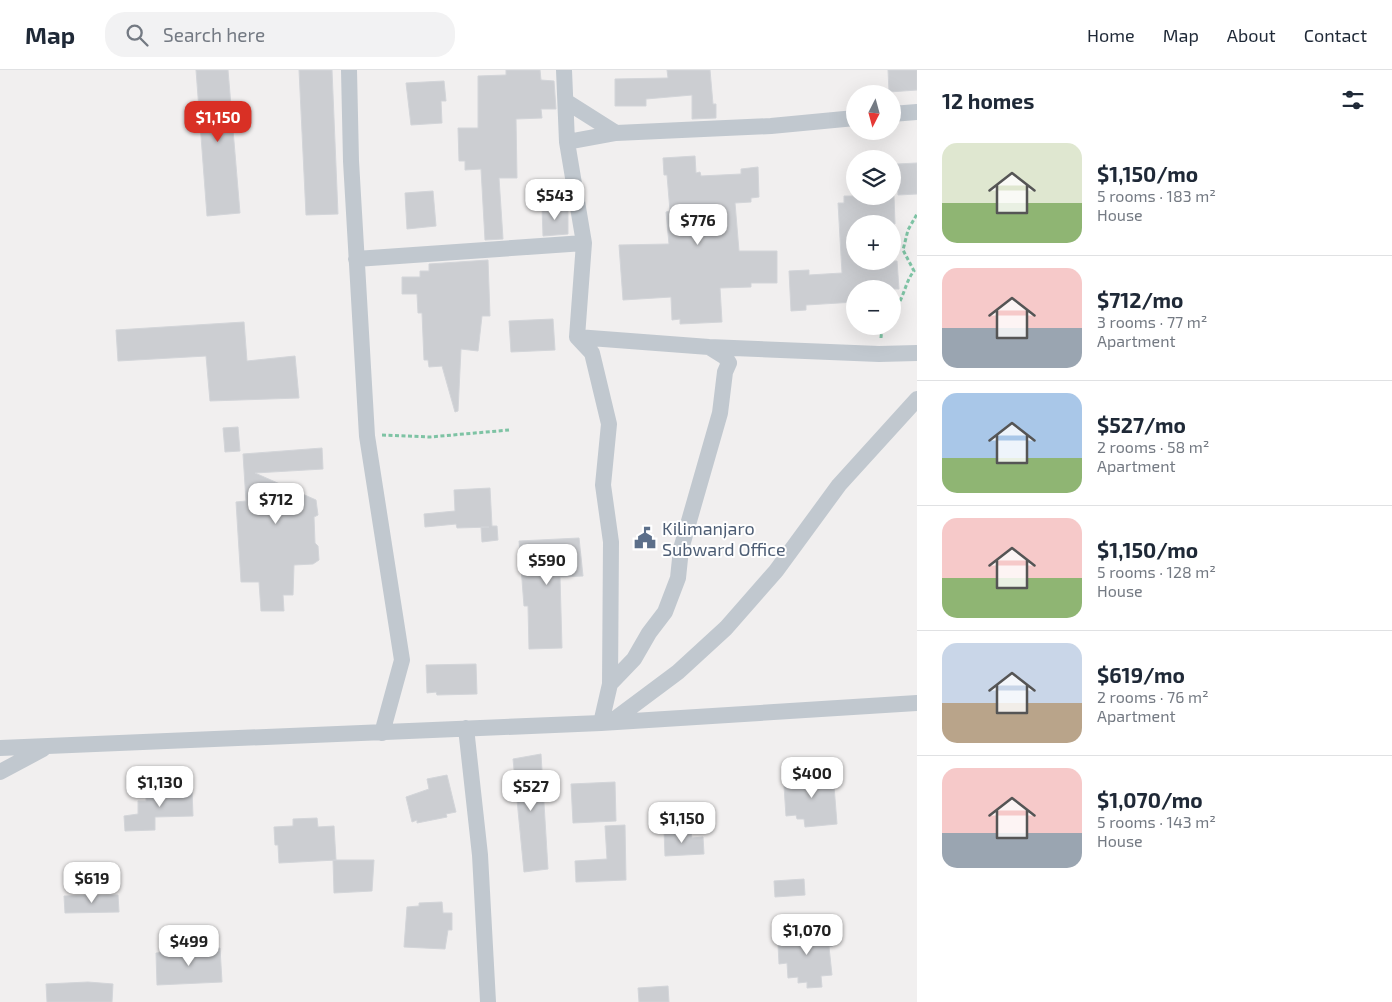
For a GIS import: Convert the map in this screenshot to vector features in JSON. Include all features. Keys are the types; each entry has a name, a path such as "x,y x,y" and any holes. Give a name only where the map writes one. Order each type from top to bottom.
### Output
{"street":[{"path":"348,70 356,259 367,436 402,660 382,733"},
{"path":"564,70 567,102 567,142 584,243 577,338 592,353 609,424 604,485 611,542 610,684 606,722"},
{"path":"567,102 616,132"},
{"path":"901,113 917,112"},
{"path":"567,142 616,132 778,126 846,119"},
{"path":"356,259 584,243"},
{"path":"577,338 709,347 870,354 917,353"},
{"path":"610,684 634,660 648,634 665,612 678,578 681,549 720,413 725,372 729,363 709,347"},
{"path":"606,722 678,672 726,628 776,571 839,484 917,399"},
{"path":"0,748 382,733 606,722 917,703"},
{"path":"466,728 480,855 488,1002"},
{"path":"0,772 50,746"}],"path":[{"path":"901,298 908,278 914,271 903,250 908,230 917,214"},
{"path":"367,436 395,434 440,436 509,430"}],"building":[{"path":"196,70 228,70 240,213 207,216"},
{"path":"299,70 332,70 338,214 306,215"},
{"path":"506,70 540,70 541,80 554,81 556,109 541,109 542,118 516,119 517,178 499,178 503,239 485,240 481,169 465,170 465,161 459,161 458,128 478,128 478,76 506,75"},
{"path":"667,70 710,70 713,104 716,104 716,118 692,119 692,95 646,99 646,106 615,106 615,79 668,78"},
{"path":"888,70 917,70 917,90 901,91 901,85 889,85"},
{"path":"444,81 446,101 441,101 442,123 411,125 406,83"},
{"path":"695,156 696,173 700,172 701,176 741,174 741,169 758,167 759,197 751,198 751,202 735,203 739,251 777,251 777,283 751,283 751,287 720,288 722,322 680,324 680,319 672,320 671,297 623,300 619,245 669,244 666,212 670,211 667,175 664,175 663,158"},
{"path":"917,163 917,194 901,195 901,164"},
{"path":"433,191 436,226 407,229 405,193"},
{"path":"844,196 846,196 846,205 894,205 895,215 846,215 846,270 898,270 898,280 846,280 846,303 806,305 806,310 791,311 789,271 809,270 809,275 842,273 838,203 844,203"},
{"path":"568,206 568,234 543,236 542,207"},
{"path":"488,260 490,316 482,316 478,351 461,349 458,411 455,412 442,366 429,367 428,360 424,360 422,313 418,313 417,294 402,294 402,277 420,277 420,271 429,271 429,264"},
{"path":"553,319 555,350 511,352 509,321"},
{"path":"244,322 247,361 295,356 299,398 210,401 206,356 118,361 116,330"},
{"path":"238,427 240,451 225,452 223,428"},
{"path":"322,448 323,469 255,473 316,500 318,515 314,517 315,543 318,546 319,560 313,564 294,565 293,595 283,595 284,611 261,611 259,582 241,582 236,502 246,501 243,454"},
{"path":"490,488 492,526 497,526 498,540 482,542 481,527 457,528 456,524 425,527 424,514 455,511 454,490"},
{"path":"579,538 583,576 560,577 562,648 529,649 528,606 524,606 519,541"},
{"path":"476,664 477,694 437,695 436,692 427,693 426,665"},
{"path":"541,754 548,869 524,872 513,759"},
{"path":"816,770 816,774 833,773 837,824 805,827 804,819 797,819 796,815 786,816 784,786 794,786 794,775 798,774 797,771"},
{"path":"447,775 456,812 446,814 447,817 417,823 417,820 412,822 406,797 429,789 427,779"},
{"path":"615,782 616,821 573,823 571,784"},
{"path":"175,784 175,790 192,790 193,816 155,817 155,830 125,831 124,816 138,814 138,801 146,801 146,792 157,790 157,785"},
{"path":"317,818 318,827 334,826 336,860 279,863 274,827 293,826 293,819"},
{"path":"625,825 626,880 576,882 575,861 607,859 605,826"},
{"path":"679,829 680,832 691,832 692,838 703,837 704,854 665,856 664,830"},
{"path":"333,860 374,860 372,891 334,893"},
{"path":"804,879 805,895 775,897 774,881"},
{"path":"118,895 119,912 65,913 64,896"},
{"path":"442,902 443,913 452,913 452,930 448,930 445,949 404,947 407,907 419,906 419,903"},
{"path":"832,931 833,946 829,947 832,975 821,976 822,987 807,988 807,982 798,983 798,977 788,978 787,963 779,964 778,944 781,943 780,934"},
{"path":"220,948 222,982 157,985 156,953"},
{"path":"88,982 113,984 112,1002 47,1002 46,984"},
{"path":"668,986 669,1002 639,1002 638,988"}],"place":[{"name":"Kilimanjaro Subward Office","path":"645,538"}]}
